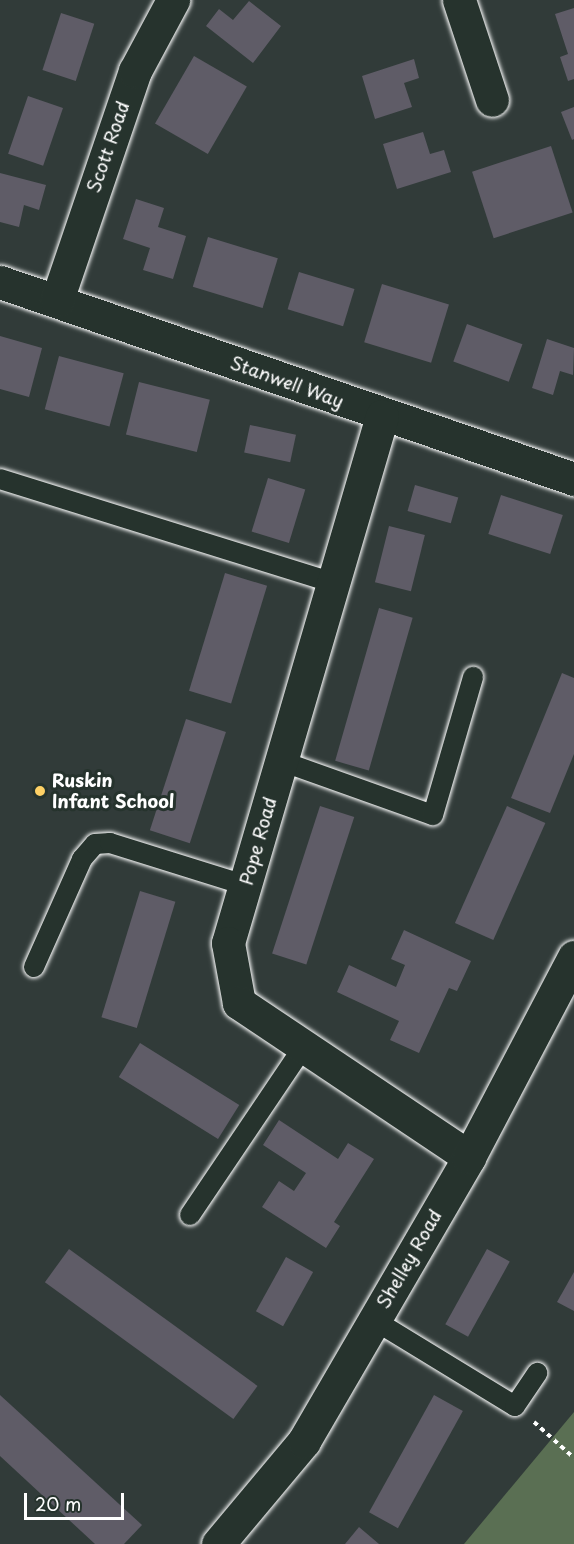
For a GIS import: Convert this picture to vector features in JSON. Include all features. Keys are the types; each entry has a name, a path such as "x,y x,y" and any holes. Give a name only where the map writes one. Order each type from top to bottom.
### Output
{"street":[{"name":"Scott Road","path":"57,300 135,71 173,0"},
{"path":"459,0 492,100"},
{"name":"Stanwell Way","path":"0,282 57,300 382,416 574,479"},
{"name":"Pope Road","path":"382,416 228,943 239,1003 469,1157"},
{"name":"Shelley Road","path":"218,1544 303,1441 469,1157 574,957"}],"lane":[{"path":"0,479 333,583"},
{"path":"281,761 433,815 473,677"},
{"path":"34,967 82,859 96,844 110,843 245,885"},
{"path":"190,1215 304,1046"},
{"path":"374,1320 515,1406 537,1373"}],"path":[{"path":"515,1406 574,1458"}],"green space":[{"path":"574,1412 574,1544 464,1544"}],"building":[{"path":"249,1 281,26 253,63 206,26 219,9 233,20"},
{"path":"574,8 574,79 568,81 560,57 568,54 555,14"},
{"path":"61,13 94,24 76,81 42,70"},
{"path":"194,56 247,86 208,154 155,124"},
{"path":"414,59 419,78 404,83 412,107 375,119 362,76"},
{"path":"28,96 63,108 43,166 8,154"},
{"path":"574,107 574,139 572,140 561,112"},
{"path":"423,132 430,154 444,150 451,172 397,189 383,144"},
{"path":"551,146 573,213 494,238 472,172"},
{"path":"0,173 46,185 39,210 24,205 19,227 0,222"},
{"path":"136,199 164,208 158,227 186,236 173,279 143,270 150,248 123,239"},
{"path":"208,237 278,258 263,308 193,287"},
{"path":"299,272 354,289 343,326 288,309"},
{"path":"382,284 449,304 431,363 364,342"},
{"path":"467,324 522,344 509,382 453,362"},
{"path":"0,336 42,348 29,397 0,389"},
{"path":"547,339 574,348 573,375 560,371 553,395 532,388"},
{"path":"59,356 124,373 109,426 45,409"},
{"path":"139,382 210,400 197,452 126,434"},
{"path":"250,425 296,435 290,462 244,452"},
{"path":"268,478 305,489 289,543 252,532"},
{"path":"415,485 458,497 451,523 408,511"},
{"path":"501,495 563,515 550,554 488,534"},
{"path":"389,526 425,535 411,591 375,582"},
{"path":"225,573 267,586 231,703 189,691"},
{"path":"379,608 413,618 369,770 335,761"},
{"path":"562,673 574,678 574,754 550,813 511,798"},
{"path":"186,719 226,732 190,843 150,830"},
{"path":"320,806 354,817 306,965 272,953"},
{"path":"507,806 545,823 493,940 455,923"},
{"path":"140,891 175,902 137,1028 101,1017"},
{"path":"404,930 471,961 457,991 449,988 419,1053 390,1040 399,1021 337,992 349,965 396,987 405,965 391,959"},
{"path":"140,1043 239,1105 218,1139 119,1077"},
{"path":"279,1120 338,1159 348,1143 374,1159 334,1222 340,1226 326,1248 262,1207 279,1181 294,1191 306,1173 263,1145"},
{"path":"69,1249 258,1386 233,1419 45,1282"},
{"path":"487,1249 510,1262 468,1337 445,1324"},
{"path":"286,1257 313,1272 283,1326 256,1311"},
{"path":"574,1272 574,1311 557,1302"},
{"path":"0,1395 142,1525 124,1544 95,1544 0,1456"},
{"path":"434,1395 463,1411 398,1528 369,1512"},
{"path":"359,1527 379,1544 345,1544"}],"place":[{"name":"Ruskin Infant School","path":"40,791"}]}
